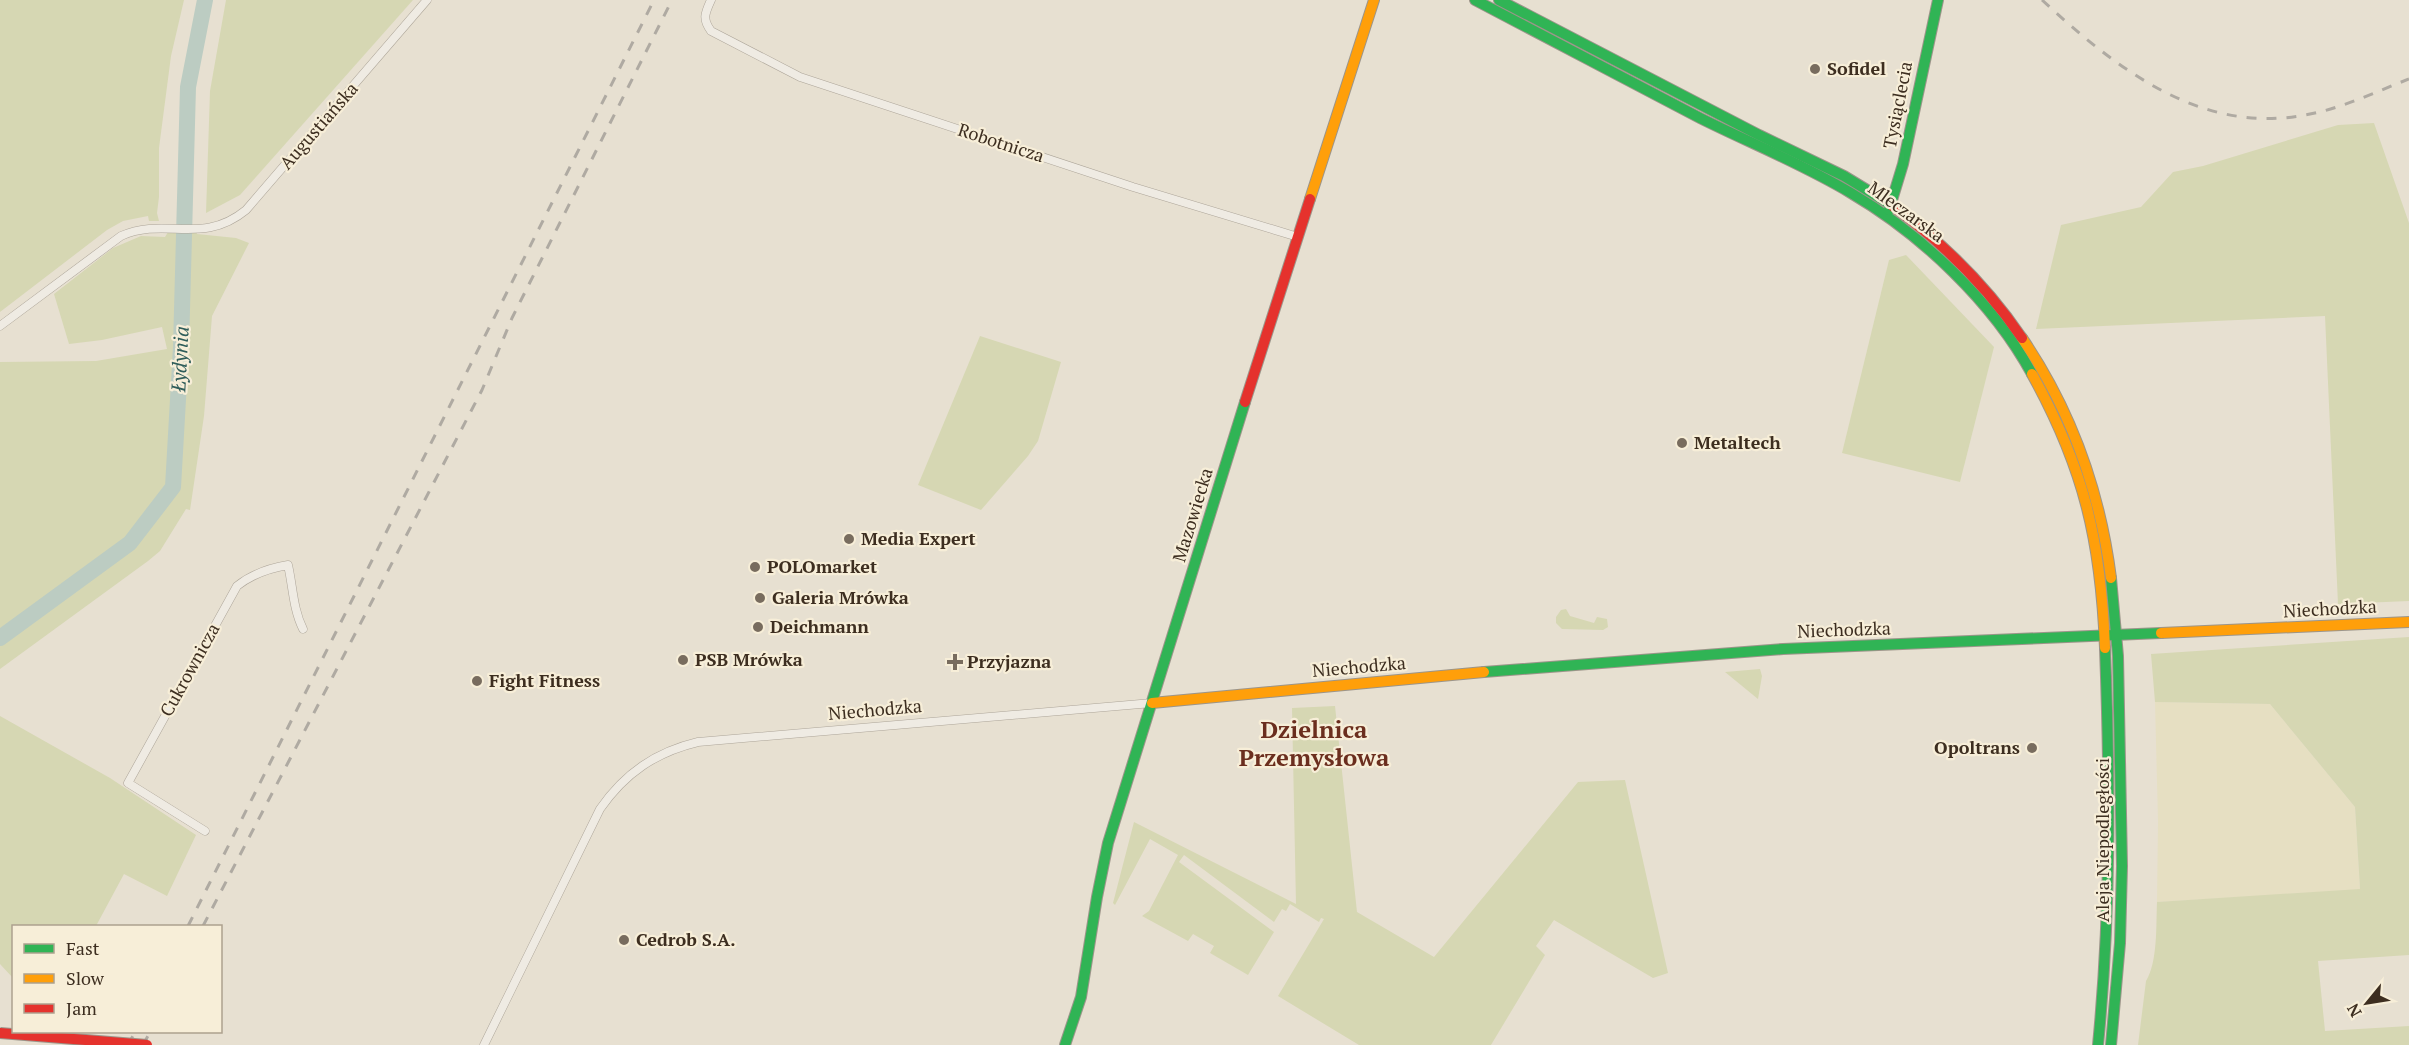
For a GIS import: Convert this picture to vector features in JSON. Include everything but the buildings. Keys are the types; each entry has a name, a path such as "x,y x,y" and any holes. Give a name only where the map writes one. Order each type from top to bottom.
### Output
{"main road":[{"name":"Mazowiecka","path":"1065,1045 1073,1028 1086,980 1094,913 1108,843 1374,0"},
{"name":"Mleczarska","path":"1475,0 1701,118 1826,178 1886,215 1943,260 1972,291 2021,354 2043,392 2072,456 2092,522 2099,563 2104,636"},
{"name":"Mleczarska","path":"1499,0 1765,138 1831,168 1892,204 1949,251 2007,315 2031,350 2066,412 2090,473 2102,519 2109,561 2116,635"},
{"name":"Tysiąclecia","path":"1886,215 1892,204 1912,125 1938,0"},
{"name":"Niechodzka","path":"1152,703 1522,668 1783,649 2409,622"},
{"name":"Aleja Niepodległości","path":"2111,1045 2119,970 2122,881 2116,635"},
{"name":"Aleja Niepodległości","path":"2098,1045 2107,960 2109,829 2109,736 2104,636"},
{"path":"0,1033 147,1045"}],"street":[{"name":"Augustiańska","path":"0,326 121,236 136,230 196,230 225,225 246,210 427,0"},
{"name":"Robotnicza","path":"711,0 704,19 711,31 800,77 1133,187 1298,237"},
{"name":"Cukrownicza","path":"205,831 128,783 237,585 247,578 274,567 288,565 294,590 295,614 303,629"},
{"name":"Niechodzka","path":"484,1045 600,808 620,783 648,760 675,748 698,742 1152,703"}],"shaded area":[{"path":"2155,702 2270,704 2355,807 2360,890 2157,902 2158,821"}],"green space":[{"path":"0,0 184,0 171,56 159,148 157,213 159,221 149,221 148,216 123,221 107,230 0,312"},
{"path":"226,0 413,0 240,195 206,213 210,91"},
{"path":"2374,123 2409,223 2409,601 2338,604 2325,316 2036,329 2061,225 2141,207 2173,172 2203,166 2338,125"},
{"path":"170,229 196,230 197,234 236,238 249,243 212,316 204,416 190,510 186,509 160,551 0,669 0,362 96,361 167,349 162,327 102,340 69,344 54,294 113,248 141,236 165,237"},
{"path":"1906,255 1994,347 1960,482 1842,453 1889,260"},
{"path":"980,336 1061,362 1038,441 1028,456 981,510 918,485"},
{"path":"1566,609 1570,616 1594,623 1597,617 1607,619 1608,627 1603,630 1562,629 1556,623 1556,617 1561,610"},
{"path":"2409,637 2409,955 2318,961 2325,1031 2409,1026 2409,1045 2138,1045 2146,981 2153,964 2157,902 2360,889 2355,807 2270,704 2155,702 2151,654"},
{"path":"1760,669 1762,676 1758,699 1725,672"},
{"path":"1335,706 1357,912 1434,957 1578,782 1625,780 1668,973 1653,978 1554,920 1536,946 1545,955 1491,1045 1359,1045 1278,996 1324,919 1321,918 1319,922 1290,904 1286,911 1282,909 1274,922 1184,855 1179,862 1274,932 1248,975 1210,953 1214,946 1193,934 1188,941 1142,916 1149,911 1178,855 1150,839 1115,905 1113,903 1134,822 1296,904 1292,708"},
{"path":"0,716 110,778 196,835 167,896 124,874 97,925 12,925 12,977 0,964"}],"waterway":[{"name":"Łydynia","path":"0,638 130,543 173,487 181,347 188,87 205,0"}],"railway":[{"path":"189,925 654,0"},
{"path":"204,925 482,390 512,318 672,0"},
{"path":"2042,0 2099,49 2129,71 2161,90 2194,105 2229,115 2266,119 2305,115 2345,104 2409,79"},
{"path":"128,1045 134,1033"},
{"path":"143,1045 149,1033"}],"traffic: fast":[{"path":"1475,0 1700,118 1814,173 1877,210 1929,249 1976,296 2016,347 2032,374"},
{"path":"1499,0 1759,135 1844,176 1890,204"},
{"path":"1889,210 1903,164 1938,0"},
{"path":"1065,1045 1081,997 1108,843 1245,402"},
{"path":"2111,578 2118,656 2122,866 2120,943 2111,1045"},
{"path":"1484,672 1783,649 2161,633"},
{"path":"2098,1045 2105,946 2108,847 2105,648"}],"traffic: slow":[{"path":"1310,199 1374,0"},
{"path":"2022,338 2055,394 2081,453 2099,514 2111,578"},
{"path":"2032,374 2065,441 2087,506 2099,573 2105,648"},
{"path":"2161,633 2409,622"},
{"path":"1152,703 1484,672"}],"traffic: jam":[{"path":"1245,402 1310,199"},
{"path":"1890,204 1962,265 2022,338"},
{"path":"0,1033 147,1045"}],"place":[{"name":"Sofidel","path":"1815,69"},
{"name":"Metaltech","path":"1682,443"},
{"name":"Media Expert","path":"849,539"},
{"name":"POLOmarket","path":"755,567"},
{"name":"Galeria Mrówka","path":"760,598"},
{"name":"Deichmann","path":"758,627"},
{"name":"PSB Mrówka","path":"683,660"},
{"name":"Przyjazna","path":"955,662"},
{"name":"Fight Fitness","path":"477,681"},
{"name":"Opoltrans","path":"2032,748"},
{"name":"Cedrob S.A.","path":"624,940"}],"district":[{"name":"Dzielnica Przemysłowa","path":"1314,744"}]}
